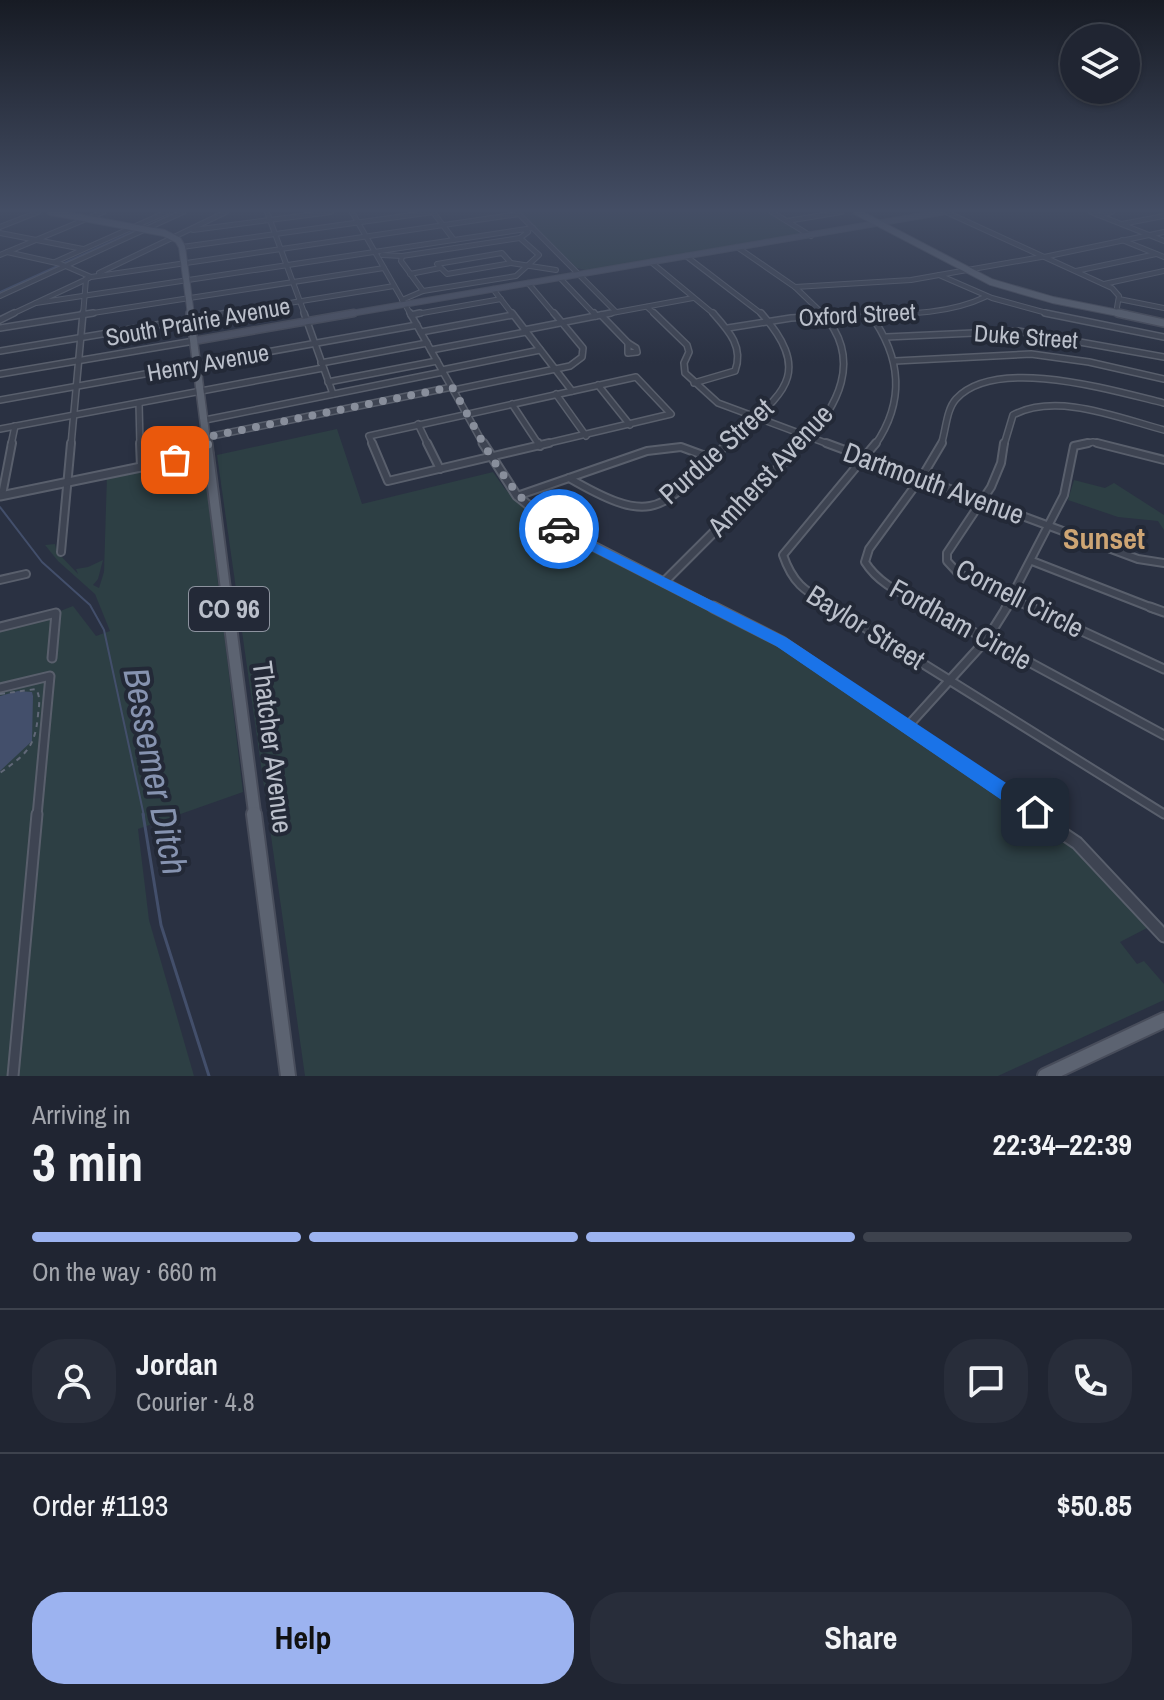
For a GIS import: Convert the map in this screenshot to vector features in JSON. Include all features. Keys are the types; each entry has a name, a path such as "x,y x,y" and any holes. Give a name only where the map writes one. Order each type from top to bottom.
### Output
{"main road":[{"name":"South Prairie Avenue","path":"194,341 404,302 650,262"},
{"path":"951,262 1011,287 1164,322"},
{"name":"Thatcher Avenue","path":"185,263 288,1076"},
{"path":"1045,1076 1164,1020"}],"street":[{"path":"53,262 89,278 190,262"},
{"path":"0,296 65,262"},
{"path":"0,320 121,262"},
{"path":"36,303 309,262"},
{"path":"381,262 517,496 556,527 782,642 908,726 1077,843 1159,923 1164,936"},
{"path":"402,262 423,291"},
{"path":"441,262 437,264 449,274 511,263 556,270 570,265"},
{"path":"404,302 423,291 516,276 532,262"},
{"path":"567,262 616,312"},
{"path":"647,307 687,345 689,352 683,367 694,383 725,377 739,367 739,348 728,328 651,262"},
{"name":"Purdue Street","path":"569,478 624,508 645,509 661,503 781,392 791,366 786,345 770,322 694,262"},
{"name":"Amherst Avenue","path":"664,582 809,437 833,408 842,385 842,349 826,317 795,287 760,262"},
{"path":"795,287 902,281 1014,262"},
{"path":"1055,262 1115,290 1119,299 1116,312"},
{"path":"1076,271 1117,262"},
{"path":"286,265 333,394"},
{"path":"0,328 384,268"},
{"path":"410,274 440,268"},
{"path":"556,270 558,278 628,343"},
{"path":"1104,284 1163,272"},
{"path":"939,275 985,297 1164,337"},
{"path":"61,552 89,278"},
{"path":"207,437 573,365 585,352 528,283"},
{"path":"0,351 394,286"},
{"path":"493,289 572,391"},
{"name":"Oxford Street","path":"728,328 826,317 952,309 985,297"},
{"path":"0,429 322,365 525,331 693,298"},
{"path":"411,315 501,299"},
{"path":"1119,299 1164,308"},
{"name":"Baylor Street","path":"870,314 886,337 895,361 896,401 890,420 864,458 788,546 783,555 790,576 800,587 1164,814"},
{"name":"Henry Avenue","path":"0,400 315,344 513,315"},
{"name":"Duke Street","path":"886,337 929,338 982,331 1027,332 1164,357"},
{"name":"South Prairie Avenue","path":"0,374 194,341"},
{"path":"205,420 540,350"},
{"path":"895,361 929,362 1029,354 1087,362 1164,379"},
{"path":"328,382 437,361"},
{"path":"636,377 671,414 388,481 369,436 572,391 636,377"},
{"name":"Fordham Circle","path":"1164,403 1050,379 1011,380 978,386 962,394 954,403 942,444 869,549 865,562 874,576 885,584 1164,735"},
{"name":"Dartmouth Avenue","path":"694,383 718,403 756,418 1138,559 1164,563"},
{"path":"598,385 630,425"},
{"path":"556,394 586,436"},
{"path":"139,403 141,467"},
{"path":"512,404 540,446"},
{"name":"Cornell Circle","path":"1164,430 1068,407 1052,406 1019,412 1009,420 1000,465 982,501 947,553 946,560 956,572 1164,669"},
{"path":"418,424 440,469"},
{"path":"15,426 1,496 209,453"},
{"path":"908,726 987,639 1012,598 1064,495 1072,449 1077,444 1099,443 1164,460"},
{"path":"517,496 671,447 711,458"},
{"path":"1032,561 1164,612"},
{"path":"0,580 26,574"},
{"path":"0,627 56,613 52,658"},
{"path":"0,688 50,676 13,1076"}],"shaded area":[{"path":"571,262 640,262 589,271 577,268"},
{"path":"337,429 362,504 493,472 505,489 537,520 793,655 1073,848 1101,874 1147,928 1120,942 1137,964 1144,961 1164,984 1164,1000 998,1076 305,1076 217,455"},
{"path":"203,457 243,792 138,829 149,920 194,1076 0,1076 0,629 73,606 96,636 110,631 95,594 45,545 55,544 56,549 58,537 58,553 78,574 76,569 103,560 98,579 93,585 99,588 104,572 107,475"},
{"path":"1074,480 1105,488 1114,483 1164,515 1164,530 1158,521 1118,517 1068,500"}],"water":[{"path":"18,691 32,692 32,741 0,771 0,696"}],"waterway":[{"name":"Bessemer Ditch","path":"0,292 66,262"},
{"name":"Bessemer Ditch","path":"0,507 42,562 90,605 104,630 144,816"},
{"name":"Bessemer Ditch","path":"143,814 161,925 209,1076"}],"railway":[{"path":"0,694 36,689 39,695 37,726 32,743 23,755 0,773"}],"way so far":[{"path":"175,460 209,453 207,437 452,387 508,485 527,506 559,529"}],"district":[{"name":"Sunset","path":"1104,539"}],"route":[{"path":"559,529 782,642 1035,812"}]}
